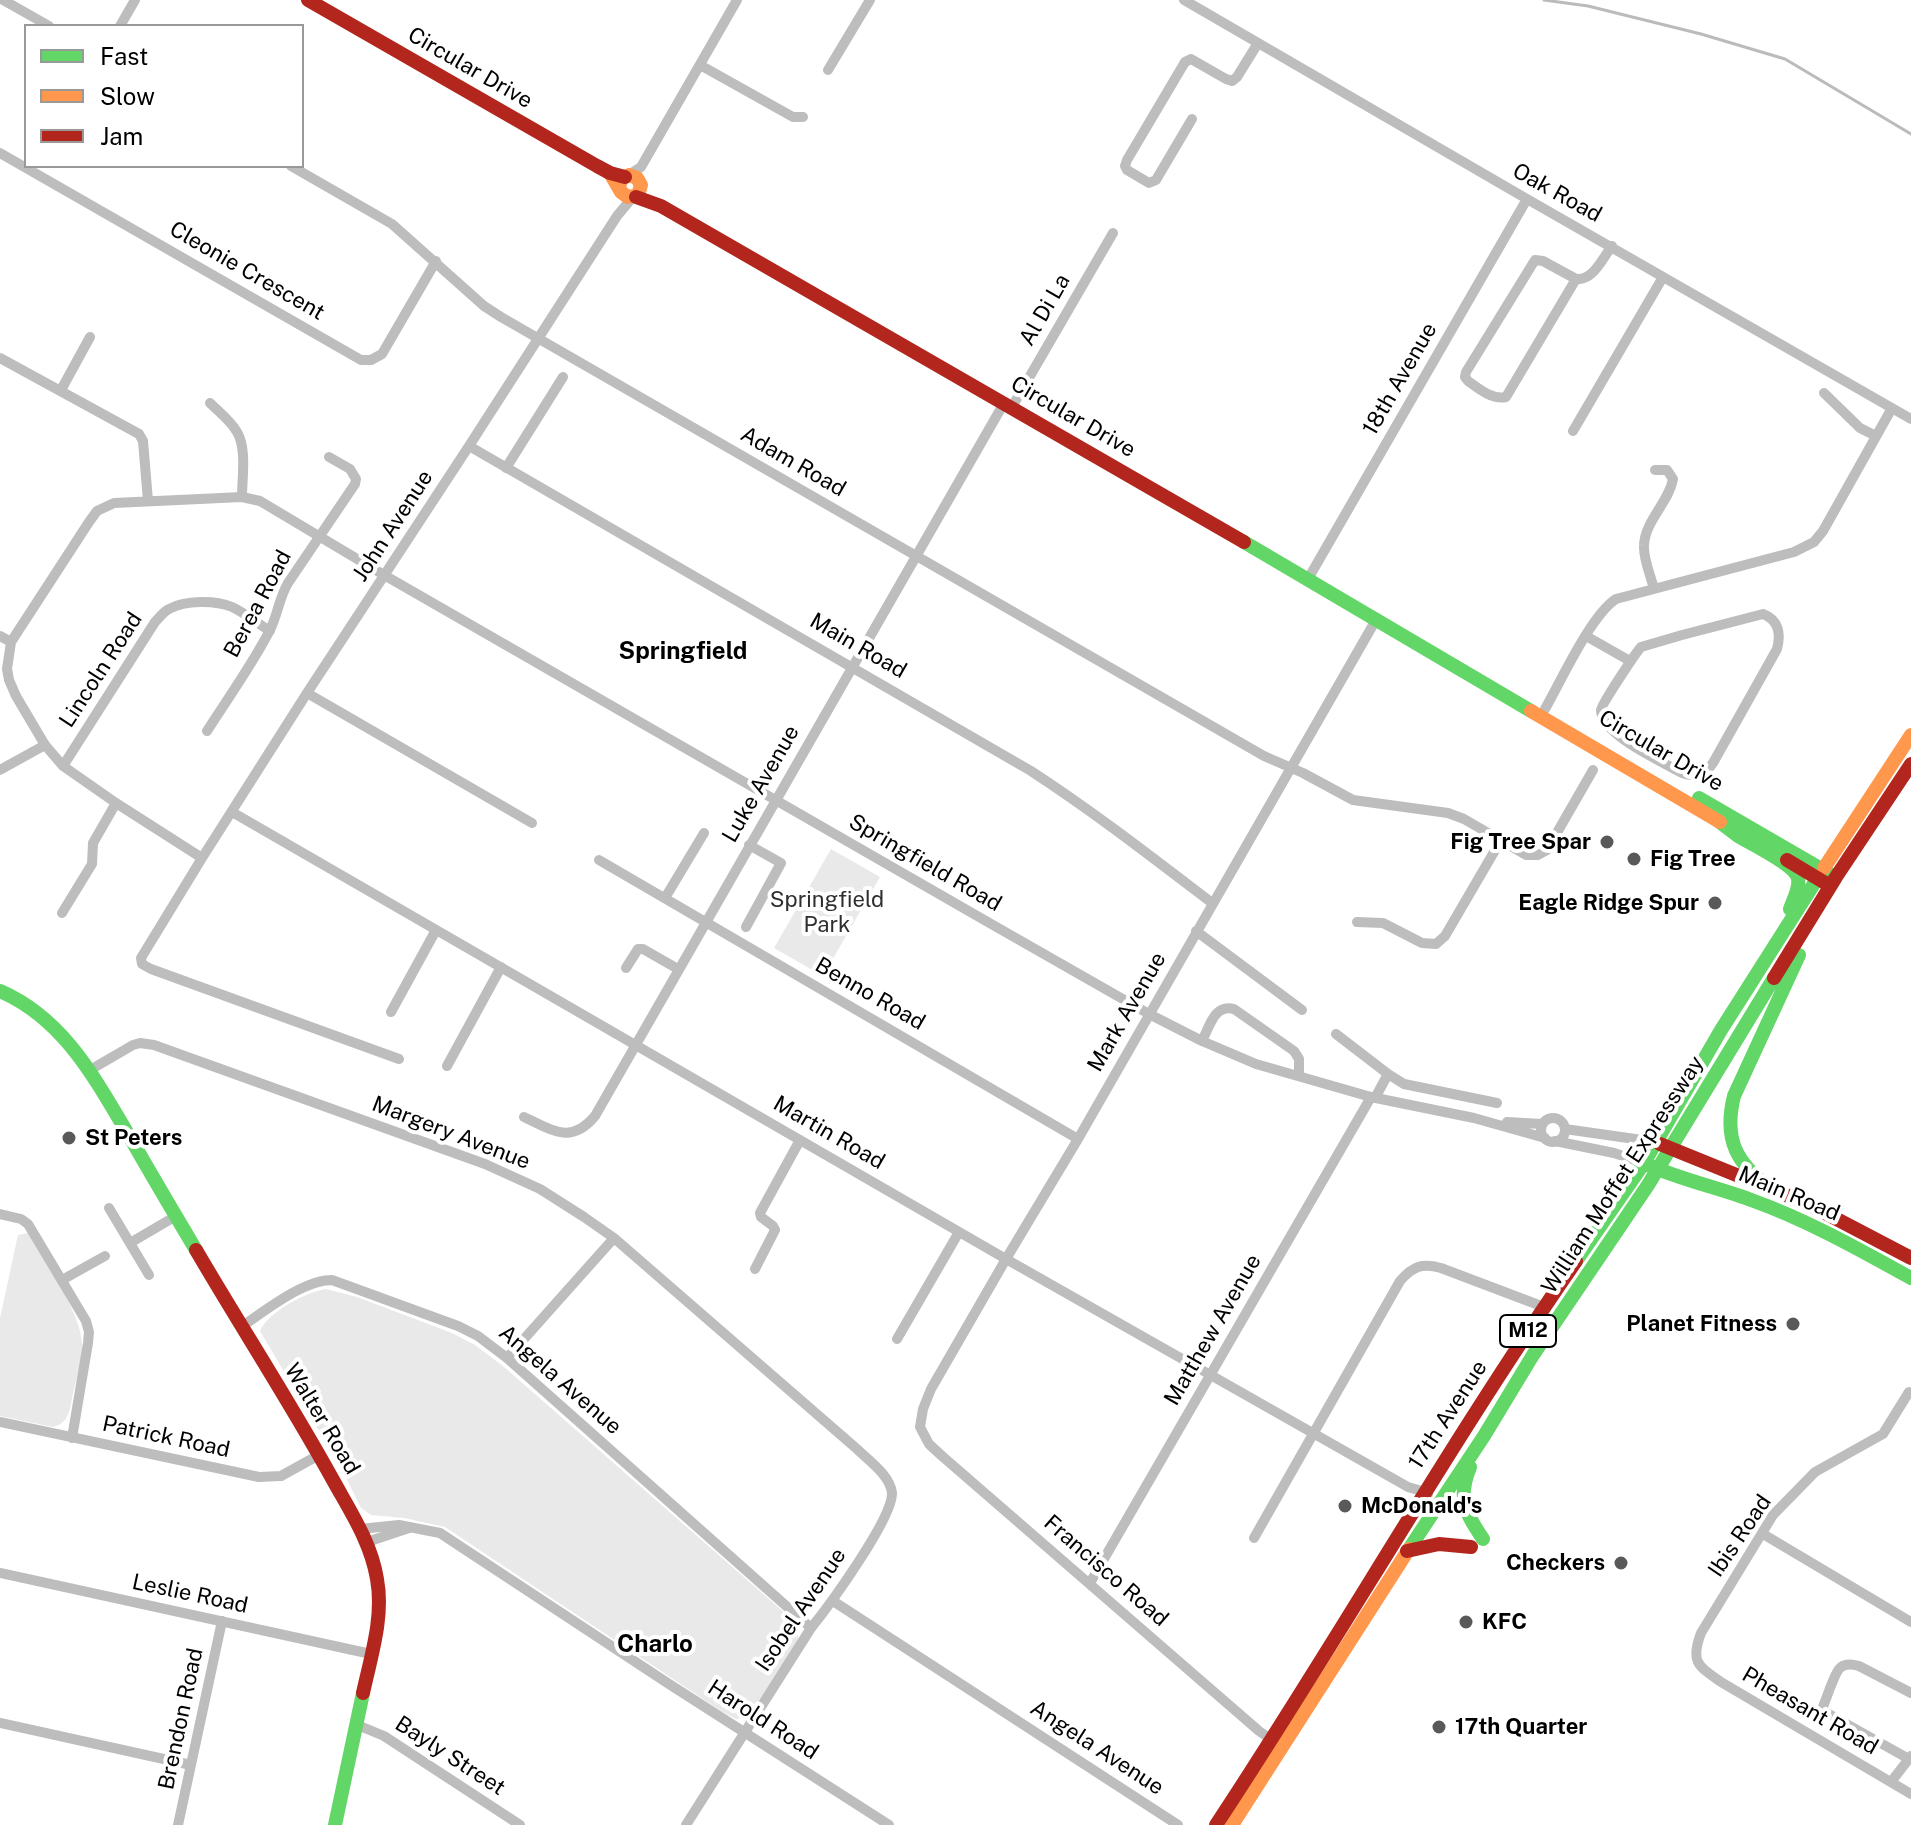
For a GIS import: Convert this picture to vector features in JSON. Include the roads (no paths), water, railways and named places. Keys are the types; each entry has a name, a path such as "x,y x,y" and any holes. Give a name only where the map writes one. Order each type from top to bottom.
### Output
{"main road":[{"name":"Circular Drive","path":"308,0 326,5 631,185 661,206 1377,618 1713,817 1827,878"},
{"name":"Circular Drive","path":"1461,668 1473,669 1545,709 1827,878"},
{"name":"William Moffet Expressway","path":"1662,1145 1806,928 1827,878 1911,735"},
{"name":"William Moffet Expressway","path":"1827,878 1911,764"},
{"path":"1713,817 1797,874 1798,887 1784,930"},
{"name":"17th Avenue","path":"1216,1825 1544,1307 1650,1166 1721,1030 1784,930 1827,878"},
{"path":"1773,1190 1756,1178 1738,1157 1731,1140 1730,1114 1734,1096 1805,943 1806,928"},
{"name":"Walter Road","path":"0,991 49,1021 90,1070 364,1536 374,1561 379,1600 377,1625 335,1825"},
{"name":"Main Road","path":"1662,1145 1843,1221 1911,1258"},
{"name":"William Moffet Expressway","path":"1232,1825 1484,1436 1650,1166"},
{"name":"Main Road","path":"1650,1166 1784,1213 1911,1278"},
{"path":"1407,1551 1439,1544 1477,1543 1461,1498 1467,1472 1484,1436"}],"street":[{"path":"3,0 45,24"},
{"path":"121,24 135,0"},
{"path":"631,185 737,0"},
{"path":"828,70 870,0"},
{"name":"Oak Road","path":"1184,0 1911,419"},
{"path":"1192,119 1156,180 1149,183 1127,170 1127,160 1185,62 1191,59 1232,81 1258,43"},
{"path":"700,65 793,117 803,117"},
{"name":"Cleonie Crescent","path":"0,153 24,167"},
{"name":"Cleonie Crescent","path":"26,168 361,360 371,360 382,354 436,261"},
{"name":"Adam Road","path":"294,168 392,224 490,310 1264,756 1316,779 1353,800 1448,813 1526,855 1538,855 1551,844 1593,770"},
{"name":"John Avenue","path":"399,1059 142,964 141,958 307,693 617,216 631,185"},
{"name":"18th Avenue","path":"1308,579 1527,199"},
{"name":"Al Di La","path":"1008,405 1113,233"},
{"path":"1576,279 1506,397 1494,397 1468,381 1466,372 1535,260 1543,261 1576,279 1587,279 1612,246"},
{"path":"1573,431 1663,277"},
{"path":"61,390 90,337"},
{"path":"0,358 136,431 141,436 148,501"},
{"path":"506,468 563,377"},
{"path":"1824,393 1860,428 1876,436"},
{"path":"202,858 63,766 45,745 16,696 7,669 11,642 97,511 114,503 242,497 242,453 238,433 210,403"},
{"name":"Luke Avenue","path":"524,1117 556,1132 568,1133 579,1131 595,1116 916,556 1008,405"},
{"path":"1545,709 1586,636 1611,602 1622,596 1794,552 1814,542 1892,408"},
{"name":"Main Road","path":"469,446 1031,771 1212,903"},
{"name":"Berea Road","path":"207,731 270,631 283,591 356,481 350,469 329,457"},
{"path":"1654,589 1645,554 1645,537 1671,489 1673,479 1667,470 1655,470"},
{"name":"Springfield Road","path":"242,497 260,501 1149,1014 1202,1041 1256,1064 1373,1098 1474,1118 1542,1124"},
{"name":"Lincoln Road","path":"63,766 163,613 190,603 221,604 236,609 270,631"},
{"path":"1758,615 1772,618 1778,629 1777,649 1713,763 1697,775 1682,773 1626,741 1603,719 1601,706 1630,661 1645,645 1758,615"},
{"name":"Mark Avenue","path":"920,1427 931,1389 1377,618"},
{"path":"0,636 11,642"},
{"path":"1586,636 1630,661"},
{"path":"307,693 532,823"},
{"path":"0,770 45,745"},
{"path":"62,913 92,864 93,843 116,803"},
{"name":"Martin Road","path":"232,812 1408,1487 1435,1509"},
{"path":"665,898 704,833"},
{"path":"1357,922 1383,923 1427,945 1439,942 1501,840"},
{"path":"746,927 781,863 749,845"},
{"name":"Benno Road","path":"599,860 1078,1139"},
{"path":"391,1012 436,930"},
{"path":"1196,931 1302,1010"},
{"path":"626,968 635,952 643,949 678,969"},
{"path":"447,1066 501,967"},
{"path":"1202,1041 1217,1012 1228,1007 1234,1009 1294,1051 1299,1059 1299,1076"},
{"path":"1336,1034 1404,1084 1497,1103"},
{"name":"Margery Avenue","path":"90,1070 133,1045 154,1045 485,1164 540,1189 614,1238 857,1449 883,1474 892,1494"},
{"name":"Matthew Avenue","path":"1090,1583 1388,1074"},
{"name":"Springfield Road","path":"1474,1118 1550,1140 1614,1153 1650,1166"},
{"path":"1555,1118 1562,1122 1565,1129 1562,1137 1550,1140 1541,1132 1542,1124 1555,1118"},
{"path":"1565,1129 1662,1145"},
{"path":"755,1269 775,1230 760,1213 800,1140"},
{"path":"109,1208 149,1275"},
{"path":"0,1214 28,1224 86,1321 88,1343 72,1438"},
{"path":"130,1243 176,1216"},
{"path":"897,1339 959,1232"},
{"path":"507,1358 614,1238"},
{"path":"62,1280 105,1256"},
{"path":"1254,1538 1400,1281 1408,1272 1418,1265 1441,1268 1544,1307"},
{"name":"Angela Avenue","path":"241,1327 307,1285 332,1280 478,1336 507,1358 811,1628"},
{"name":"Ibis Road","path":"1695,1656 1701,1633 1773,1515 1815,1472 1883,1434 1909,1392"},
{"name":"Patrick Road","path":"0,1422 259,1477 281,1476 319,1455"},
{"name":"Francisco Road","path":"920,1427 935,1450 1272,1740"},
{"name":"Isobel Avenue","path":"686,1825 811,1628 833,1601 883,1519 892,1494"},
{"name":"Harold Road","path":"364,1536 411,1527 431,1530 449,1539 889,1825"},
{"path":"1763,1534 1911,1622"},
{"name":"Leslie Road","path":"0,1573 371,1654"},
{"name":"Angela Avenue","path":"833,1601 1178,1825"},
{"name":"Brendon Road","path":"178,1825 222,1621"},
{"name":"Pheasant Road","path":"1695,1656 1703,1669 1721,1682 1911,1794"},
{"path":"1891,1782 1910,1758 1834,1717 1823,1707 1837,1671 1844,1665 1859,1666 1911,1693"},
{"path":"0,1723 191,1765"},
{"name":"Bayly Street","path":"355,1724 384,1736 520,1825"}],"waterway":[{"path":"1544,0 1588,6 1785,59 1911,134"}],"place":[{"name":"Fig Tree Spar","path":"1607,842"},
{"name":"Fig Tree","path":"1634,859"},
{"name":"Eagle Ridge Spur","path":"1715,903"},
{"name":"St Peters","path":"69,1138"},
{"name":"Planet Fitness","path":"1793,1324"},
{"name":"McDonald's","path":"1345,1506"},
{"name":"Checkers","path":"1621,1563"},
{"name":"KFC","path":"1466,1622"},
{"name":"17th Quarter","path":"1439,1727"}],"district":[{"name":"Springfield","path":"683,652"},
{"name":"Charlo","path":"655,1645"}],"park label":[{"name":"Springfield Park","path":"827,912"}]}
